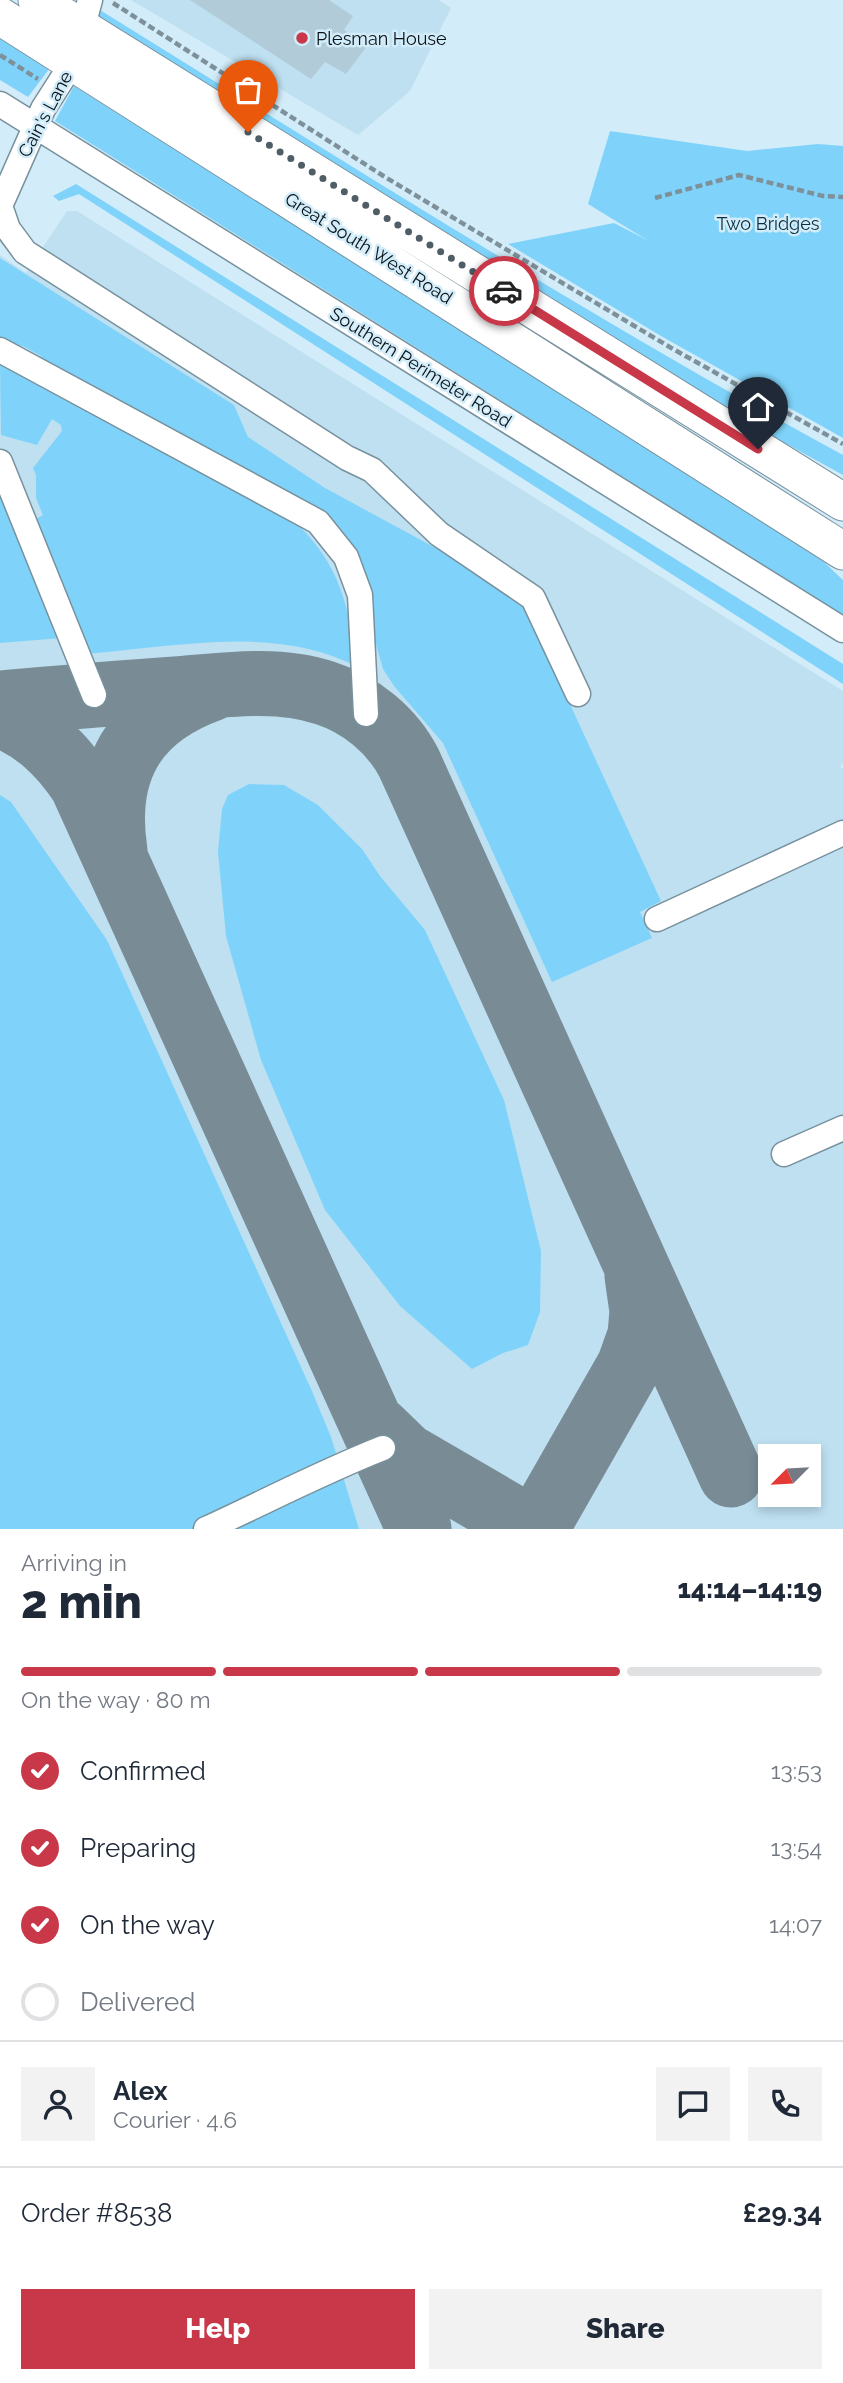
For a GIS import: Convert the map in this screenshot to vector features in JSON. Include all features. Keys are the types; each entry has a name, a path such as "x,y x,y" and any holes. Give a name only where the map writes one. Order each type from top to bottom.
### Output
{"highway":[{"name":"Great South West Road","path":"37,0 843,551"},
{"name":"Great South West Road","path":"0,16 82,30"},
{"path":"82,30 843,502"},
{"path":"652,383 843,486"}],"street":[{"name":"Cain's Lane","path":"0,206 82,30"},
{"name":"Southern Perimeter Road","path":"0,104 843,630"},
{"path":"0,206 8,229 24,252 347,458 372,470 439,534 533,598 578,694"},
{"path":"0,350 318,522 346,557 360,595 366,714"},
{"path":"0,462 94,695"},
{"path":"657,919 843,833"},
{"path":"784,1154 843,1128"},
{"path":"206,1529 294,1489 312,1477 383,1448"}],"path":[{"path":"109,0 385,177 673,348 843,444"},
{"path":"655,198 738,175 823,196 843,197"}],"shaded area":[{"path":"131,0 439,0 451,8 410,91 358,135"},
{"path":"67,211 77,211 843,691 843,762 840,767 843,769 843,1529 0,1529 0,255 26,273"}],"green space":[{"path":"100,10 561,294 843,455 843,475 741,419 92,22"},
{"path":"0,31 53,64 28,97 0,80"},
{"path":"74,86 619,428 824,562 843,580 843,615 55,121"},
{"name":"Two Bridges","path":"610,131 747,151 818,144 843,146 843,438 661,336 508,244 614,223 647,240 588,204"},
{"path":"76,184 843,664 843,684 79,194 59,201 53,196"},
{"path":"0,258 234,405 248,437 325,488 443,552 525,607 661,901 640,912 652,938 552,982 443,743 394,686 383,669 355,571 337,535 44,365 41,356 23,346 0,344"},
{"path":"0,364 293,520 322,553 340,587 358,667 326,654 259,642 190,644 86,654 36,519 43,515 36,498 36,475 33,468 62,431 61,425 52,419 37,445 1,435"},
{"path":"0,494 62,638 0,643"},
{"path":"249,784 284,785 318,805 362,849 380,876 425,930 504,1100 541,1251 540,1312 528,1345 503,1353 472,1369 400,1306 325,1210 261,1060 226,936 218,852 222,809 228,795"},
{"path":"0,795 11,802 107,940 311,1389 331,1437 359,1529 0,1529"}],"building":[{"name":"Plesman House","path":"190,0 329,0 353,16 344,30 367,46 346,74 325,62 311,79"}],"taxiway":[{"path":"0,703 232,684 289,685 325,693 351,704 384,729 409,763 731,1475"},
{"path":"115,851 112,822 114,796 129,750 143,731 161,715 211,689"},
{"path":"0,715 25,727 47,743 82,785 419,1529"},
{"path":"536,1529 629,1366 640,1335 642,1311 637,1276"},
{"path":"378,1429 405,1455 532,1529"}],"way so far":[{"path":"248,132 504,291"}],"place":[{"name":"Plesman House","path":"302,38"}],"route":[{"path":"504,291 758,449"}]}
